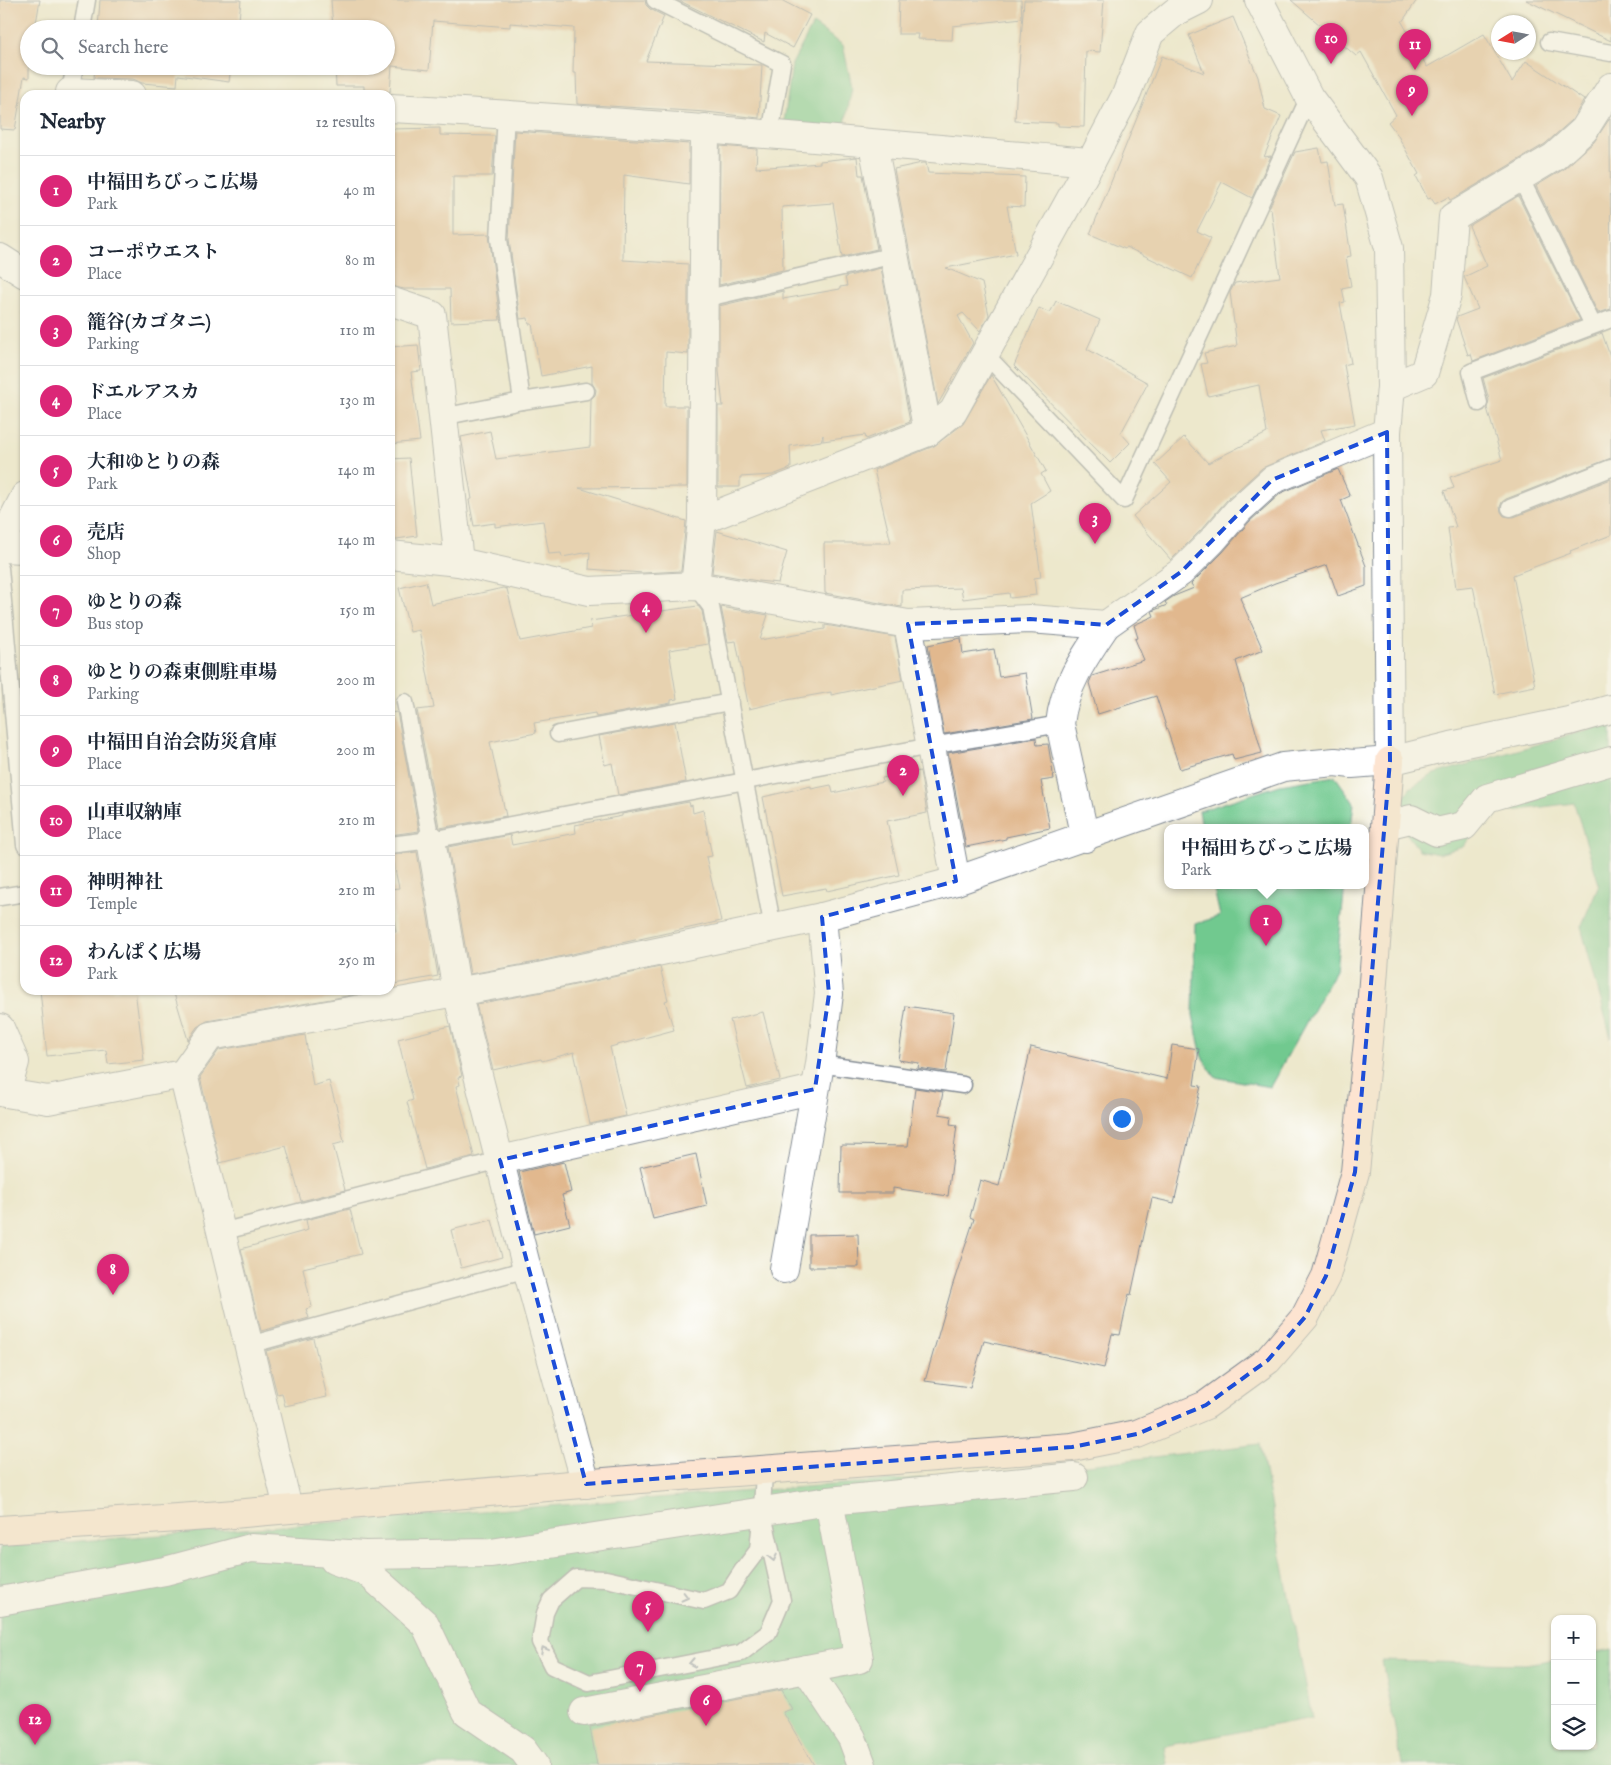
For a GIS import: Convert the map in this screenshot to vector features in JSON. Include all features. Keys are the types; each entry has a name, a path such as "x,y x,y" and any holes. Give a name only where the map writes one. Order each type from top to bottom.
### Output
{"street":[{"path":"702,520 928,432 954,412 1126,95 1150,33 1174,12 1199,0"},
{"path":"0,1530 222,1515 640,1479 1072,1447 1137,1434 1206,1405 1268,1360 1304,1317 1326,1276 1356,1172 1386,825 1390,761 1387,432 1391,387 1389,248 1368,178 1309,97 1259,0"},
{"path":"71,84 104,90"},
{"path":"1391,387 1424,374 1447,295 1453,217 1554,157 1584,130 1611,87"},
{"path":"395,108 705,128 1091,162"},
{"path":"695,586 702,520 705,128"},
{"path":"873,144 928,432"},
{"path":"0,258 20,271"},
{"path":"395,303 432,315 458,562"},
{"path":"1085,838 1060,724 1062,705 1081,661 1106,625 1181,572 1238,511 1272,480 1387,432"},
{"path":"20,506 0,547 20,549"},
{"path":"395,556 458,562 589,591 695,586 908,624 1030,619 1106,625"},
{"path":"908,624 956,881"},
{"path":"0,1028 15,1062 3,1092 48,1100 183,1074 210,1036 534,978 822,917 956,881 1085,838 1283,767 1335,762 1352,764 1390,761 1569,721 1611,709"},
{"path":"1386,825 1411,819 1437,832 1464,826 1487,798 1611,761"},
{"path":"431,840 457,992 526,1269 586,1484"},
{"path":"784,1269 818,1076 829,994 822,917"},
{"path":"183,1074 288,1508"},
{"path":"500,1160 818,1076"},
{"path":"0,1601 165,1571 251,1548 366,1555 490,1553 829,1501 1074,1477"},
{"path":"584,1712 859,1659 829,1501"},
{"path":"309,1552 367,1572 425,1624 467,1712 523,1750 534,1765"},
{"path":"806,1669 852,1738 862,1765"}],"lane":[{"path":"84,20 88,0"},
{"path":"655,0 782,64 770,135"},
{"path":"1549,42 1611,53"},
{"path":"985,354 1124,500 1309,97"},
{"path":"506,114 499,239 522,401"},
{"path":"1520,178 1593,325"},
{"path":"703,299 895,255"},
{"path":"1479,403 1472,372 1593,325 1611,320"},
{"path":"442,417 522,401 586,391"},
{"path":"1510,508 1611,468"},
{"path":"0,568 20,790"},
{"path":"695,586 711,607 774,928"},
{"path":"405,702 431,840"},
{"path":"558,734 730,702"},
{"path":"395,844 431,840 931,746 1060,724"},
{"path":"0,897 20,895"},
{"path":"818,1076 964,1085"},
{"path":"221,1232 500,1160"},
{"path":"249,1345 526,1269"},
{"path":"762,1510 782,1600 768,1633 741,1653 589,1682 552,1666 540,1642 545,1613 551,1600 576,1578 606,1579 704,1601 729,1592 742,1570 758,1550 764,1471"}],"highlighted area":[{"path":"1387,432 1390,761 1386,825 1355,1172 1326,1276 1305,1317 1268,1360 1206,1405 1137,1434 1072,1447 586,1484 500,1160 815,1089 829,994 822,917 956,881 908,624 1030,619 1106,625 1181,572 1272,480"}],"green space":[{"path":"813,24 843,45 852,87 844,130 784,122 792,64"},
{"path":"1611,723 1611,1038 1581,927 1599,884 1574,803 1488,814 1463,847 1438,854 1419,850 1403,829 1399,805 1410,788 1434,774"},
{"path":"1335,776 1354,803 1351,824 1201,824 1199,811 1280,785"},
{"path":"1214,889 1345,889 1336,969 1270,1087 1215,1077 1202,1057 1193,1015 1195,924 1220,916"},
{"path":"1260,1444 1312,1718 1165,1746 1168,1765 0,1765 0,1547 1071,1467"},
{"path":"1611,1649 1611,1765 1402,1765 1382,1661 1527,1664 1551,1660 1551,1750 1596,1750 1596,1652"}],"building":[{"path":"0,0 40,0 37,20 20,20 20,75 29,75 29,78 24,77 22,90 20,90 15,130 0,129"},
{"path":"100,0 241,0 239,20 99,20"},
{"path":"331,0 645,0 646,5 650,9 664,16 646,61 762,65 759,118 706,112 577,104 576,73 573,73 574,28 510,23 510,27 433,21 429,70 395,66 395,20 332,20"},
{"path":"678,0 781,0 810,15 793,48 765,33 764,42"},
{"path":"899,0 1021,0 1022,18 953,26 952,40 917,39 918,34 898,34"},
{"path":"1024,0 1104,0 1100,52 1086,51 1084,127 1058,126 1058,123 1015,121"},
{"path":"1291,0 1417,0 1402,22 1427,67 1484,34 1491,46 1491,60 1499,60 1512,82 1526,61 1584,100 1572,120 1545,144 1456,197 1450,200 1448,197 1435,204 1431,198 1428,199 1416,176 1419,174 1397,134 1388,122 1396,115 1361,52 1356,56"},
{"path":"1526,0 1611,0 1611,41"},
{"path":"1233,17 1258,77 1265,109 1281,116 1264,157 1271,156 1252,198 1222,182 1197,231 1211,238 1192,278 1126,247 1125,249 1090,234 1162,56 1204,73 1189,35"},
{"path":"94,75 178,75 177,86 142,83 133,79 94,78"},
{"path":"178,75 230,75 229,82"},
{"path":"335,75 391,75 390,90 364,90 364,86 336,86"},
{"path":"1610,118 1611,309 1598,313 1536,186 1564,169 1594,142"},
{"path":"440,128 440,135 495,136 492,176 453,176 453,235 489,234 500,320 451,322 450,289 404,289 395,287 395,129"},
{"path":"515,131 689,144 689,184 624,175 623,260 688,264 688,354 666,352 665,406 687,406 687,487 579,488 686,521 681,571 643,573 589,569 590,552 562,557 561,553 549,554 543,521 495,527 495,523 474,526 469,500 472,499 461,437 490,431 496,459 590,447 591,399 595,395 596,390 592,383 592,366 541,376 532,324 529,324 528,318 520,319 509,239"},
{"path":"720,146 757,149 756,168 820,163 820,161 857,157 859,175 863,175 877,249 842,257 833,203 782,207 783,270 719,285"},
{"path":"1319,148 1322,162 1328,161 1335,205 1343,204 1351,256 1346,257 1351,286 1342,288 1345,302 1340,303 1351,363 1344,365 1355,424 1321,430 1325,441 1262,468 1227,500 1171,560 1133,516 1171,482 1155,464 1184,437 1208,463 1267,433 1259,385 1208,396 1201,364 1207,363 1204,353 1237,346 1230,292 1235,283 1280,277 1271,209 1269,208 1295,152"},
{"path":"926,163 928,173 1025,177 1024,207 1007,206 1016,254 946,268 982,283 989,315 980,331 963,313 958,316 973,343 938,404 894,169"},
{"path":"1518,196 1580,320 1473,361 1471,354 1468,355 1456,319 1478,309 1464,277 1487,266 1469,226"},
{"path":"881,268 910,422 866,439 865,435 823,441 823,435 821,441 790,446 791,468 773,475 740,477 740,487 718,487 718,406 723,406 719,371 719,306 783,291 783,299 840,289 840,287 847,286 845,277"},
{"path":"1056,301 1100,320 1087,349 1148,383 1121,433 1130,443 1110,463 1014,366 1039,308 1050,313"},
{"path":"1602,333 1611,359 1611,458 1506,499 1500,507 1504,516 1514,517 1611,479 1611,535 1570,551 1571,553 1513,575 1535,686 1495,694 1473,586 1456,588 1448,528 1456,527 1444,491 1454,488 1450,477 1502,460 1487,408 1489,400 1483,378"},
{"path":"418,345 421,371 411,372 420,441 395,444 395,347"},
{"path":"991,375 1046,471 1041,474 1050,491 1031,503 1041,577 1034,578 1036,595 1010,598 1009,593 963,599 961,588 902,590 902,607 825,593 824,543 891,543 874,470 934,446 963,424"},
{"path":"409,458 417,536 395,539 395,459"},
{"path":"1338,469 1350,496 1341,500 1366,566 1366,586 1338,596 1327,565 1275,583 1240,598 1263,650 1236,661 1262,753 1234,760 1232,754 1180,769 1156,696 1098,714 1089,683 1092,676 1144,660 1135,639 1138,638 1134,625 1154,616 1152,611 1167,605 1165,602 1174,596 1194,588 1191,584 1223,552 1249,522 1281,493"},
{"path":"717,531 787,552 778,583 712,573"},
{"path":"426,582 431,604 503,588 507,589 520,641 591,628 590,621 698,606 702,611 708,644 669,650 677,699 671,700 671,703 596,717 595,713 534,723 536,733 490,742 506,816 440,828 417,710 434,708 419,630 410,632 399,588"},
{"path":"721,607 768,615 760,640 825,629 825,625 895,637 903,680 831,695 831,692 787,700 749,709 736,641 728,642"},
{"path":"961,638 963,654 994,649 999,677 1025,673 1033,719 944,734 928,645"},
{"path":"395,712 397,712 419,831 395,834"},
{"path":"675,722 686,782 618,795 612,763 605,765 599,736"},
{"path":"1036,738 1037,745 1048,744 1054,779 1041,781 1050,828 966,847 948,753"},
{"path":"920,771 927,813 887,821 899,875 827,891 826,888 782,896 763,797 811,786 811,789 831,785 833,793 883,782 882,778"},
{"path":"689,802 690,806 692,805 693,813 703,810 712,856 706,857 721,921 531,963 470,974 448,847 510,835 512,845 576,833 575,825"},
{"path":"417,852 438,976 395,984 395,888 399,888 395,869 395,855"},
{"path":"660,967 668,1000 665,1001 674,1030 610,1047 626,1116 590,1124 574,1052 542,1061 541,1059 493,1070 476,1004"},
{"path":"41,995 136,995 144,1060 108,1064 106,1050 47,1056"},
{"path":"174,995 353,995 207,1021 197,1027 188,1040"},
{"path":"906,1006 954,1013 946,1072 918,1068 919,1063 898,1060"},
{"path":"763,1012 780,1080 747,1088 730,1020"},
{"path":"450,1026 462,1076 458,1077 460,1085 456,1086 474,1156 425,1169 407,1102 413,1100 398,1039"},
{"path":"305,1035 313,1086 329,1081 337,1109 344,1142 333,1145 345,1190 301,1201 286,1146 220,1163 200,1077 219,1050"},
{"path":"1172,1045 1199,1049 1194,1085 1201,1086 1174,1203 1152,1198 1131,1295 1129,1294 1120,1335 1112,1334 1104,1368 984,1341 970,1387 925,1381 974,1219 970,1217 980,1180 999,1186 1031,1047 1167,1079"},
{"path":"915,1088 943,1092 939,1114 951,1116 950,1124 957,1125 948,1196 893,1188 893,1193 840,1193 841,1145 908,1146"},
{"path":"696,1154 707,1206 653,1219 640,1167"},
{"path":"564,1162 571,1192 562,1195 570,1225 534,1234 519,1172"},
{"path":"350,1209 361,1254 303,1268 312,1307 306,1309 309,1318 261,1331 241,1249 308,1230 306,1220"},
{"path":"492,1220 502,1257 461,1268 451,1230"},
{"path":"858,1234 859,1267 809,1267 809,1235"},
{"path":"313,1338 327,1397 285,1406 282,1393 277,1394 266,1351"},
{"path":"781,1690 792,1709 783,1712 814,1765 597,1765 590,1727"}],"place":[{"name":"山車収納庫","path":"1331,64"},
{"name":"神明神社","path":"1415,70"},
{"name":"中福田自治会防災倉庫","path":"1412,116"},
{"name":"籠谷(カゴタニ)","path":"1095,544"},
{"name":"ドエルアスカ","path":"646,633"},
{"name":"コーポウエスト","path":"903,796"},
{"name":"中福田ちびっこ広場","path":"1266,946"},
{"name":"ゆとりの森東側駐車場","path":"113,1295"},
{"name":"大和ゆとりの森","path":"648,1632"},
{"name":"ゆとりの森","path":"640,1692"},
{"name":"売店","path":"706,1726"},
{"name":"わんぱく広場","path":"35,1745"}]}
